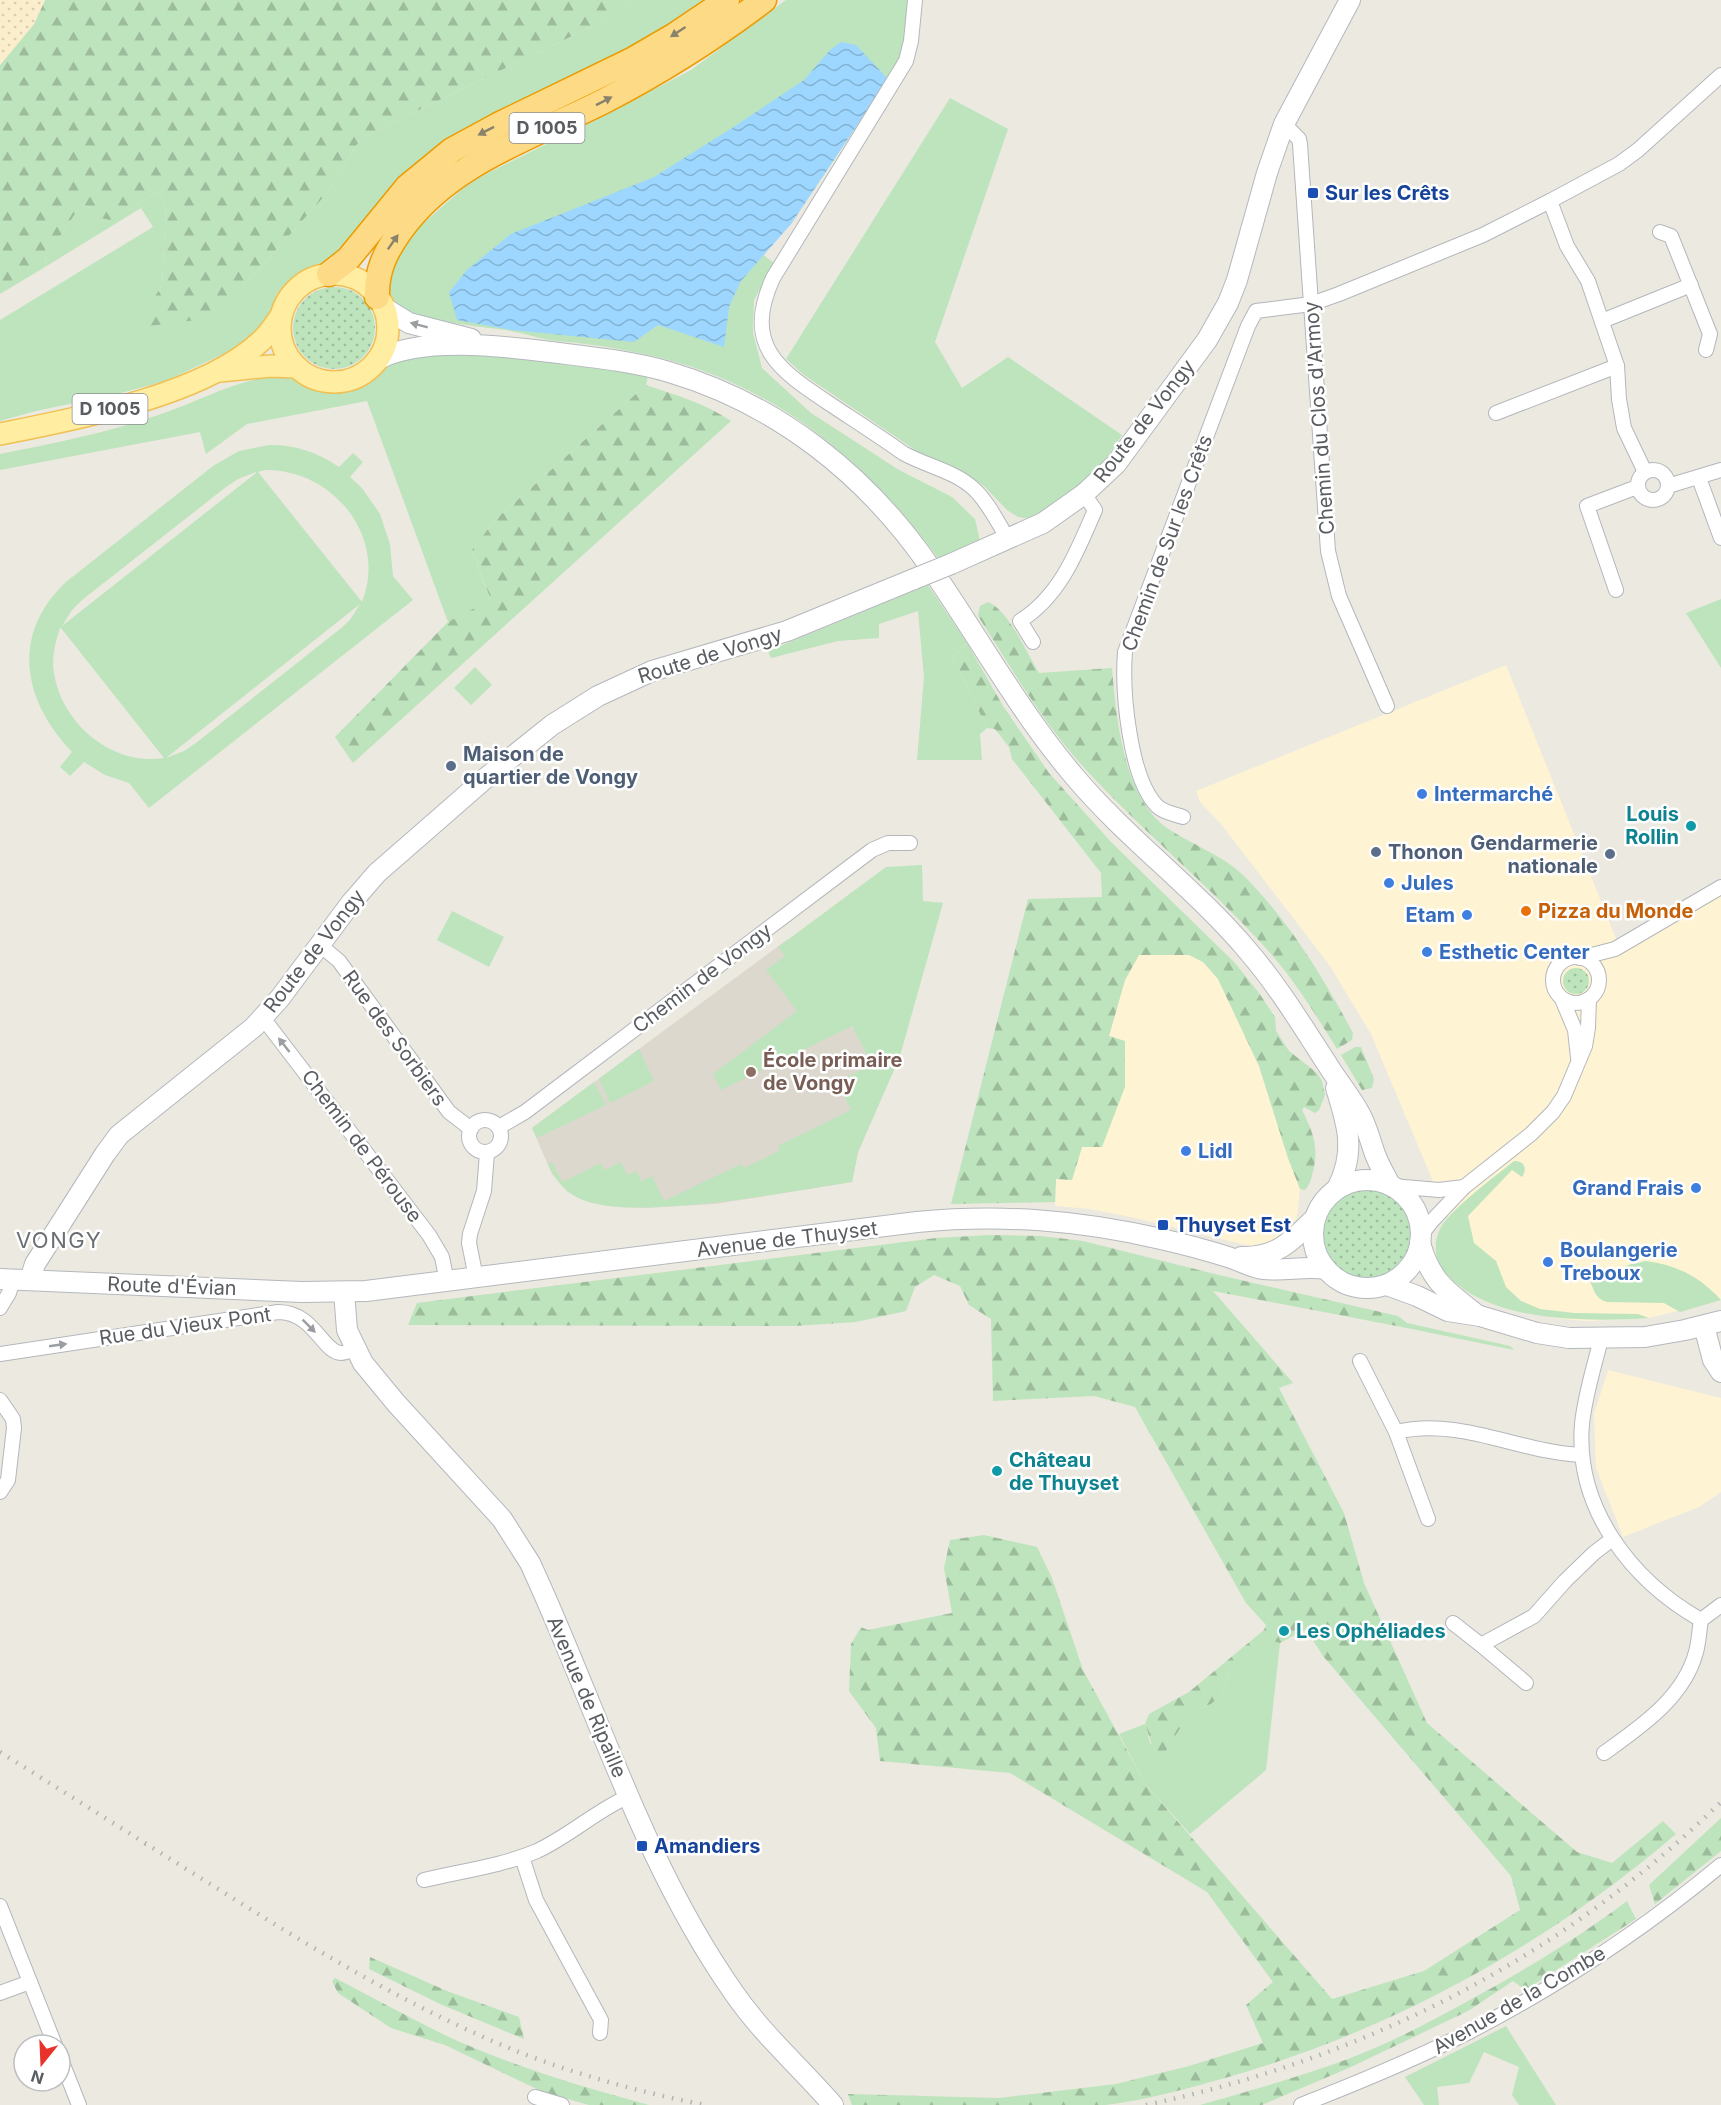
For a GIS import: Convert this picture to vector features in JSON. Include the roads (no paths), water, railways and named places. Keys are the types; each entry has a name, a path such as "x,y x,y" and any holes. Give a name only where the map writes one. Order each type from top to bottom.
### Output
{"highway":[{"name":"D 1005","path":"329,274 348,259 407,187 452,150 624,64 675,35 727,0"},
{"name":"D 1005","path":"380,302 379,272 388,248 413,215 449,181 499,151 605,100 666,67 764,0"}],"main road":[{"path":"338,274 356,279 372,290 380,302 387,325 385,343 377,360 356,376 338,381 312,377 297,367 282,343 280,325 284,306 295,290 310,279 338,274"},
{"name":"D 1005","path":"0,434 48,425 132,403 181,387 216,372 262,341 281,316"},
{"name":"D 1005","path":"216,372 271,366 297,367"}],"street":[{"path":"915,0 911,41 906,61 773,278 764,306 764,336 772,358 791,378 903,453 973,488 1008,539"},
{"name":"Route de Vongy","path":"14,1280 35,1264 115,1139 135,1120 247,1034 280,998 364,886 403,849 518,751 572,711 611,689 652,671 793,629 1008,539 1043,523 1084,494 1116,464 1221,318 1245,254 1267,173 1284,124 1350,0"},
{"name":"Chemin de Sur les Crêts","path":"1183,817 1157,806 1138,768 1125,705 1123,676 1125,652 1251,318 1256,311 1311,304 1435,256 1550,201 1619,164 1638,150 1721,75"},
{"name":"Chemin du Clos d'Armoy","path":"1284,124 1296,136 1300,144 1328,551 1339,596 1387,706"},
{"path":"1550,201 1567,246 1588,281 1617,366 1624,428 1645,472"},
{"path":"1660,232 1671,236 1691,285 1710,334 1706,350"},
{"path":"1602,321 1691,285"},
{"path":"380,302 409,323 496,346 636,364 695,381 732,396 776,419 802,435 849,472 890,516 927,563 1028,716 1074,777 1247,949 1294,1010 1330,1070 1360,1113 1382,1170 1391,1186"},
{"path":"377,360 396,351 416,347 496,346"},
{"path":"1496,413 1617,366"},
{"path":"1650,470 1661,472 1668,486 1664,496 1653,500 1643,497 1637,487 1639,478 1650,470"},
{"path":"1668,486 1721,470"},
{"path":"1699,478 1721,538"},
{"path":"1616,590 1587,506 1637,487"},
{"path":"1034,642 1020,621 1044,603 1059,584 1080,547 1095,510 1084,494"},
{"name":"Chemin de Vongy","path":"499,1127 532,1106 872,849 888,843 910,843"},
{"path":"1578,1063 1576,1034 1562,999 1553,985 1556,969 1564,960 1615,949 1721,887"},
{"name":"Rue des Sorbiers","path":"320,945 337,958 449,1112 471,1129"},
{"path":"1562,999 1581,1003 1589,999 1596,990 1598,975 1615,949"},
{"path":"1580,958 1593,966 1598,975"},
{"path":"1480,1316 1440,1284 1429,1269 1421,1239 1418,1215 1403,1194 1391,1186 1377,1181 1363,1180 1349,1183 1337,1189 1324,1202 1315,1218 1313,1232 1318,1258 1338,1280 1354,1287 1371,1288 1387,1285 1399,1278 1416,1257 1421,1239 1431,1222 1464,1187 1547,1119 1564,1096 1588,1035 1589,999"},
{"name":"Chemin de Pérouse","path":"263,1017 429,1235 442,1257 447,1282"},
{"path":"1330,1070 1349,1138 1346,1166 1337,1189"},
{"path":"490,1120 499,1127 502,1132 500,1144 492,1152 481,1152 472,1146 469,1140 474,1124 490,1120"},
{"path":"476,1278 469,1243 484,1191 487,1153"},
{"path":"1391,1186 1439,1190 1464,1187"},
{"name":"Avenue de Thuyset","path":"344,1292 447,1282 905,1224 978,1218 1039,1219 1101,1226 1229,1257 1263,1269 1311,1267 1326,1269"},
{"name":"Avenue de Thuyset","path":"1229,1257 1259,1257 1273,1253 1286,1245 1315,1218"},
{"path":"0,1308 14,1280"},
{"name":"Route d'Évian","path":"14,1280 344,1292"},
{"path":"1387,1285 1448,1311 1480,1316 1553,1336 1601,1339 1655,1336 1712,1323 1713,1360 1721,1372"},
{"name":"Avenue de Ripaille","path":"344,1292 346,1321 355,1348 372,1376 484,1499 517,1540 541,1586 629,1796 678,1903 729,1986 764,2033 833,2105"},
{"name":"Rue du Vieux Pont","path":"0,1354 286,1312 302,1318 332,1349 343,1353 355,1348"},
{"path":"1601,1339 1582,1423 1581,1455 1587,1482 1611,1540 1657,1590 1679,1608 1701,1620"},
{"path":"1360,1361 1396,1432 1428,1519"},
{"path":"0,1400 10,1414 14,1428 8,1480 0,1492"},
{"path":"1396,1432 1411,1428 1461,1429 1559,1454 1581,1455"},
{"path":"1481,1645 1534,1616 1565,1581 1611,1540"},
{"path":"1604,1753 1657,1713 1673,1694 1696,1653 1701,1620 1721,1605"},
{"path":"1453,1623 1526,1683"},
{"path":"424,1880 522,1857 629,1796"},
{"path":"522,1857 536,1900 601,2020 600,2033"},
{"name":"Avenue de la Combe","path":"1301,2105 1426,2053 1523,2002 1618,1943 1721,1865"},
{"path":"0,1906 50,2033"},
{"path":"0,1993 30,1982"},
{"path":"72,2087 79,2105"},
{"path":"535,2097 562,2105"}],"water":[{"path":"841,42 856,45 888,79 791,224 741,281 729,307 724,347 658,325 634,342 511,330 457,320 449,292 467,270 511,234 654,177 804,80 830,50"}],"railway":[{"path":"0,1752 284,1930 424,2009 547,2063 625,2087 705,2105"},
{"path":"1146,2105 1227,2085 1306,2060 1382,2030 1456,1995 1526,1954 1594,1909 1659,1858 1721,1802"}],"place":[{"name":"Sur les Crêts","path":"1313,193"},
{"name":"Maison de quartier de Vongy","path":"451,766"},
{"name":"Intermarché","path":"1422,794"},
{"name":"Louis Rollin","path":"1691,826"},
{"name":"Thonon","path":"1376,852"},
{"name":"Gendarmerie nationale","path":"1610,854"},
{"name":"Jules","path":"1389,883"},
{"name":"Pizza du Monde","path":"1526,911"},
{"name":"Etam","path":"1467,915"},
{"name":"Esthetic Center","path":"1427,952"},
{"name":"École primaire de Vongy","path":"751,1072"},
{"name":"Lidl","path":"1186,1151"},
{"name":"Grand Frais","path":"1696,1188"},
{"name":"Thuyset Est","path":"1163,1225"},
{"name":"Boulangerie Treboux","path":"1548,1262"},
{"name":"Château de Thuyset","path":"997,1471"},
{"name":"Les Ophéliades","path":"1284,1631"},
{"name":"Amandiers","path":"642,1846"}],"district":[{"name":"VONGY","path":"59,1240"}]}
